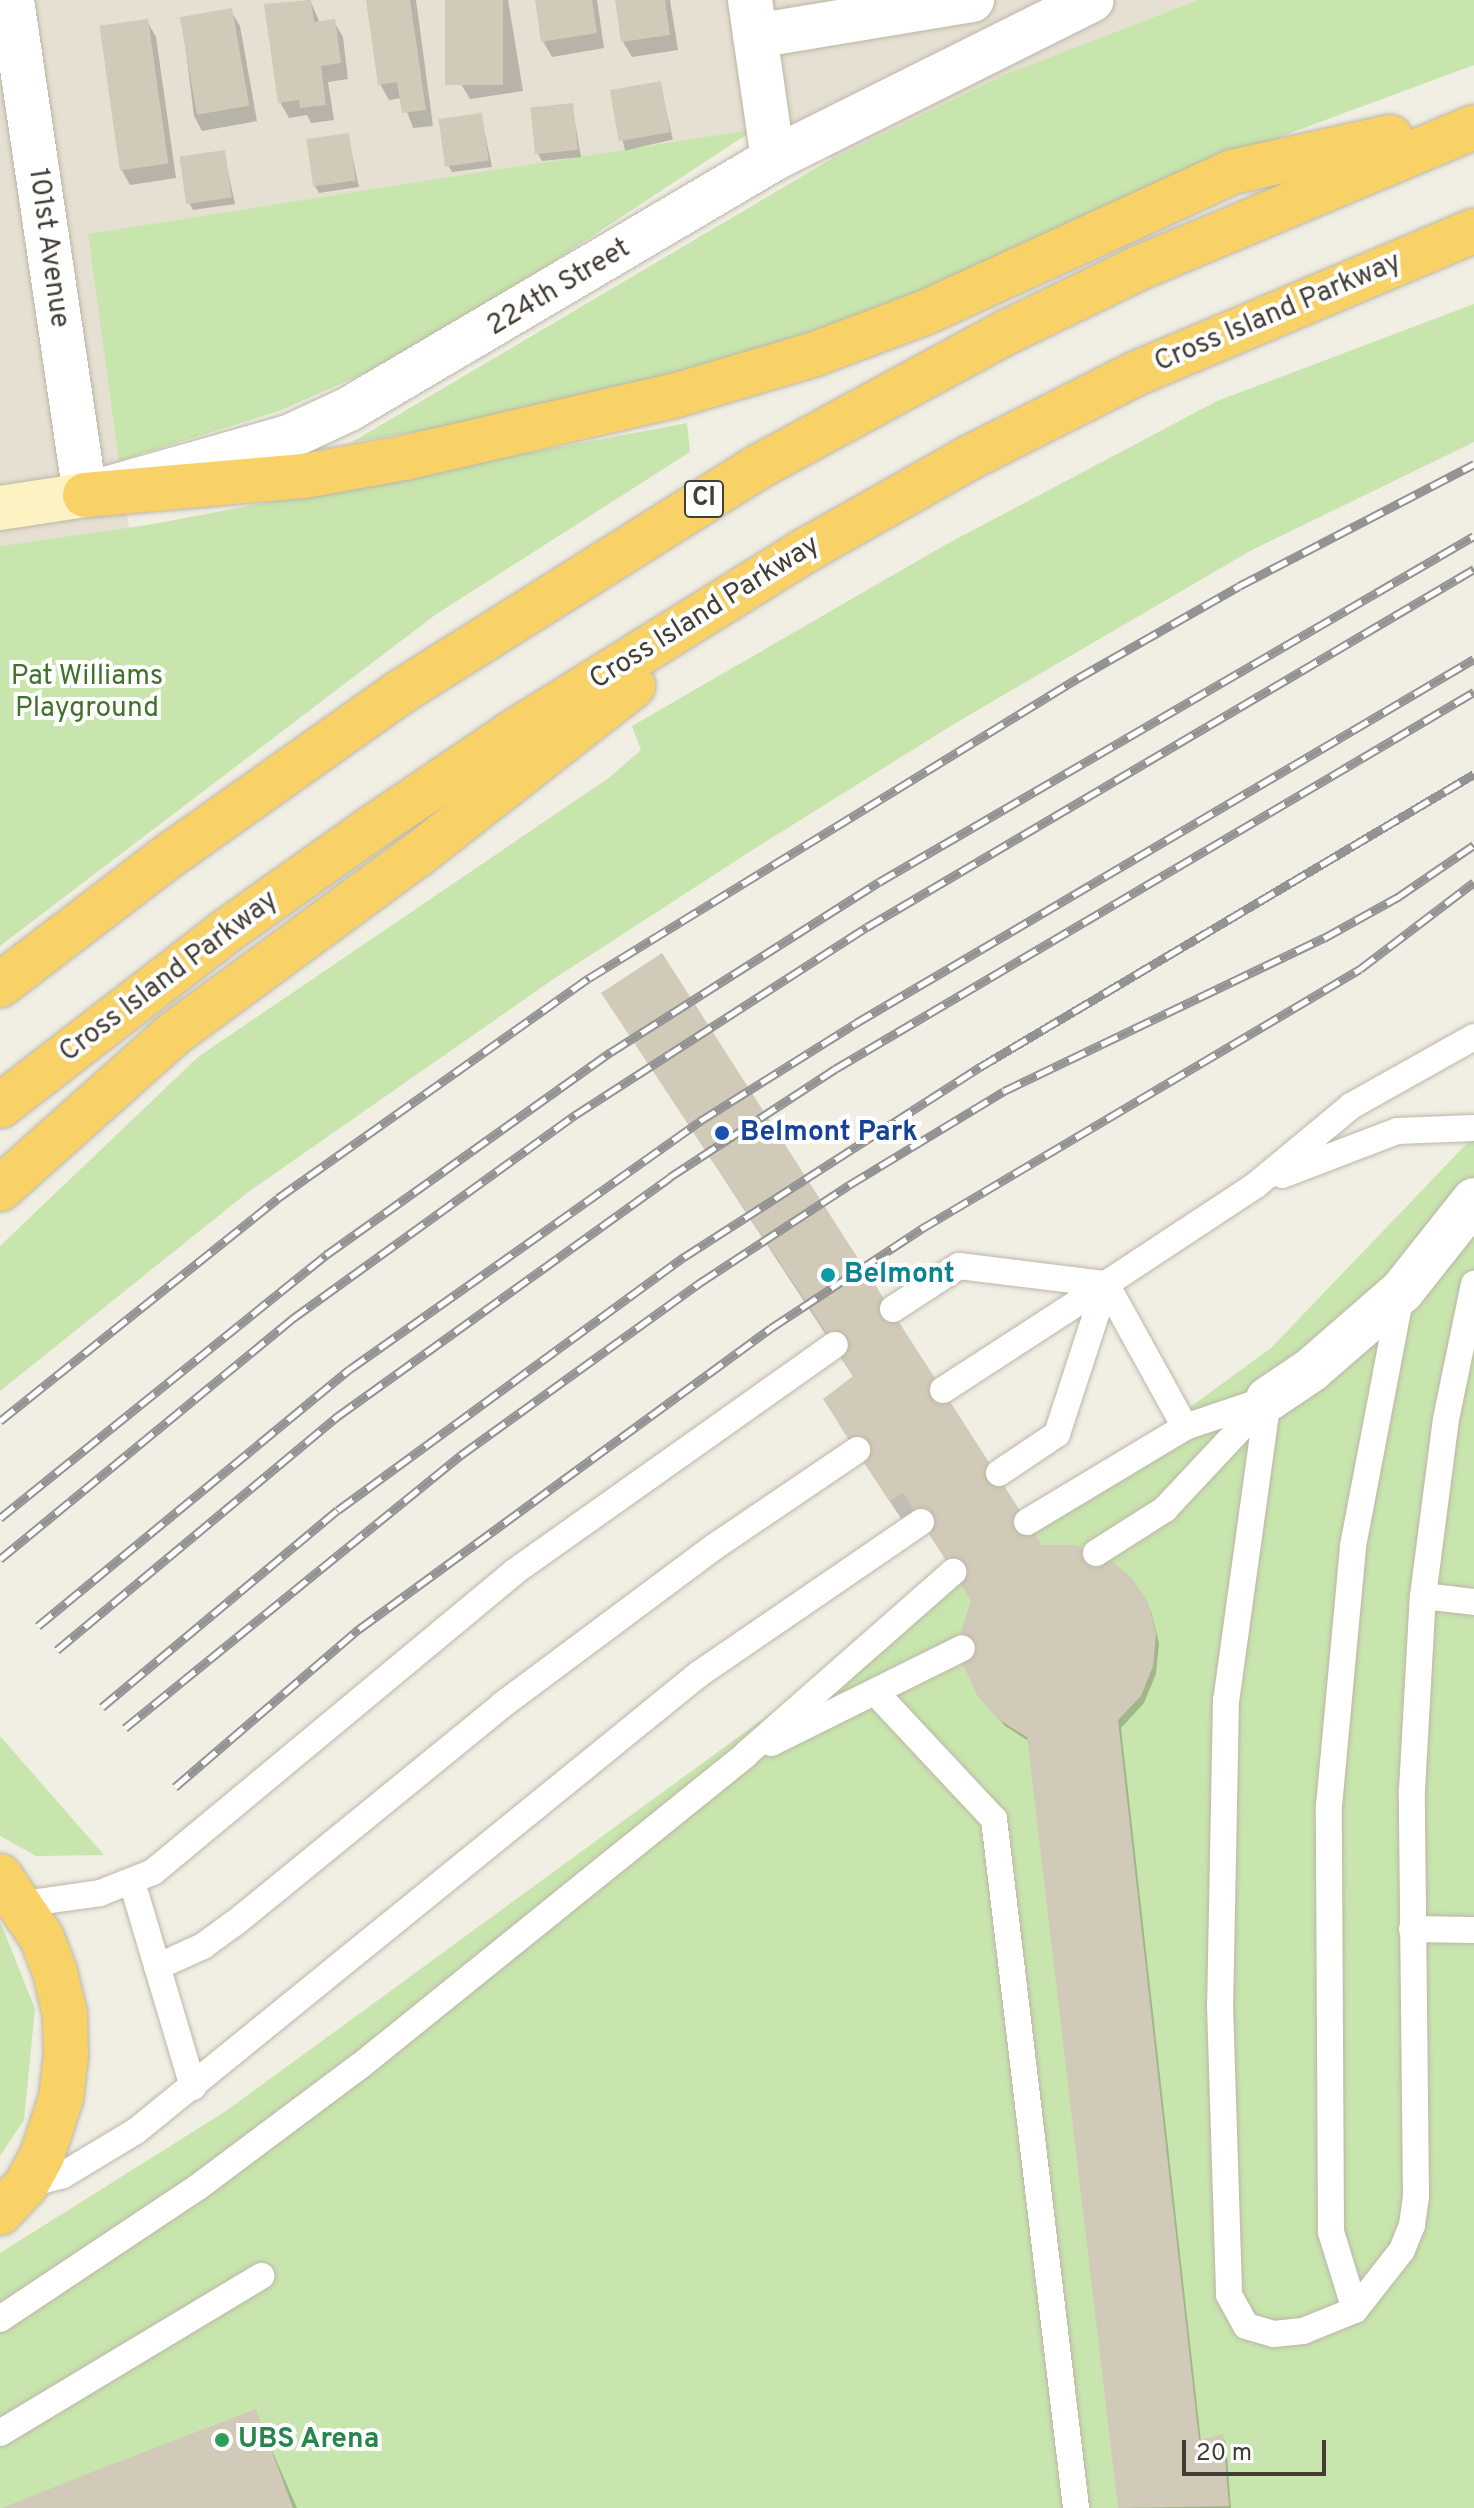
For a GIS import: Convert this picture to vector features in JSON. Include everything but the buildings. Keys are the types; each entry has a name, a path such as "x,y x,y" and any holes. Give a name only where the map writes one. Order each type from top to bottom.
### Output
{"highway":[{"path":"85,495 304,476 404,458 677,395 815,354 924,313 1232,172 1474,117"},
{"name":"CI","path":"0,985 166,858 399,693 760,466 993,340 1139,268 1474,127"},
{"name":"Cross Island Parkway","path":"0,1106 225,932 382,821 663,636 808,549 965,460 1135,374 1474,231"},
{"path":"0,1189 172,1035 416,856 808,549"},
{"path":"11,1890 55,1972 65,2014 66,2055 51,2134 13,2199"}],"street":[{"name":"101st Avenue","path":"12,0 85,495"},
{"path":"773,159 752,18 972,0"},
{"name":"224th Street","path":"0,508 85,495 289,437 349,409 773,159 1092,0"},
{"path":"1268,1399 1311,1370 1402,1291 1474,1200"}],"lane":[{"path":"943,1390 1256,1185 1351,1106 1474,1037"},
{"path":"1256,1185 1397,1131 1474,1128"},
{"path":"893,1309 959,1266 1106,1284"},
{"path":"1106,1284 1185,1427"},
{"path":"999,1473 1057,1434 1106,1284"},
{"path":"1268,1399 1233,1622 1220,1805 1229,2295 1237,2317 1258,2332 1303,2331 1355,2310 1402,2250 1412,2225 1416,2197 1412,1790 1423,1596 1446,1419 1474,1284"},
{"path":"1355,2310 1331,2232 1329,1806 1353,1546 1402,1291"},
{"path":"11,1890 63,1901 132,1882 176,1856 357,1698 514,1572 835,1345"},
{"path":"1027,1522 1185,1427 1268,1399"},
{"path":"1096,1553 1165,1509 1268,1399"},
{"path":"157,1967 203,1946 235,1923 502,1705 714,1547 857,1450"},
{"path":"13,2199 96,2158 193,2087 409,1905 699,1674 921,1522"},
{"path":"0,2319 296,2116 746,1754 953,1572"},
{"path":"1423,1596 1474,1602"},
{"path":"746,1754 876,1693 962,1648"},
{"path":"876,1693 994,1819 1076,2508"},
{"path":"132,1882 193,2087"},
{"path":"1412,1929 1474,1930"},
{"path":"0,2433 261,2276"}],"shaded area":[{"path":"0,0 1198,0 1006,74 833,158 755,129 89,234 129,528 0,546"}],"green space":[{"path":"1198,0 1474,0 1474,65 1293,132 967,280 591,404 352,442 833,158 1006,74"},
{"path":"755,129 422,348 279,411 119,461 88,234"},
{"path":"1474,304 1474,442 1250,551 954,724 754,849 555,978 247,1193 0,1391 0,1246 198,1057 610,777 641,750 632,726 945,545 1217,401"},
{"name":"Pat Williams Playground","path":"687,423 690,452 435,615 0,946 0,546 148,525"},
{"path":"1474,1136 1474,2508 0,2508 0,2253 226,2111 1271,1348"},
{"path":"0,1736 104,1855 36,1856 0,1836"},
{"path":"0,1921 35,2009 24,2120 0,2156"}],"railway":[{"path":"0,1421 278,1198 589,978 1078,678 1239,586 1474,464"},
{"path":"0,1518 326,1255 611,1052 879,882 1474,536"},
{"path":"0,1559 292,1319 575,1115 867,927 1474,569"},
{"path":"38,1626 350,1369 700,1121 856,1023 1474,659"},
{"path":"57,1650 338,1416 670,1177 835,1069 1474,692"},
{"path":"102,1707 338,1510 684,1257 980,1067 1474,774"},
{"path":"125,1728 461,1455 701,1282 849,1185 1004,1091 1324,938 1398,897 1474,845"},
{"path":"175,1787 359,1629 771,1328 921,1229 1360,969 1474,882"}],"place":[{"name":"Belmont Park","path":"722,1133"},
{"name":"Belmont","path":"828,1275"},
{"name":"UBS Arena","path":"222,2440"}]}
